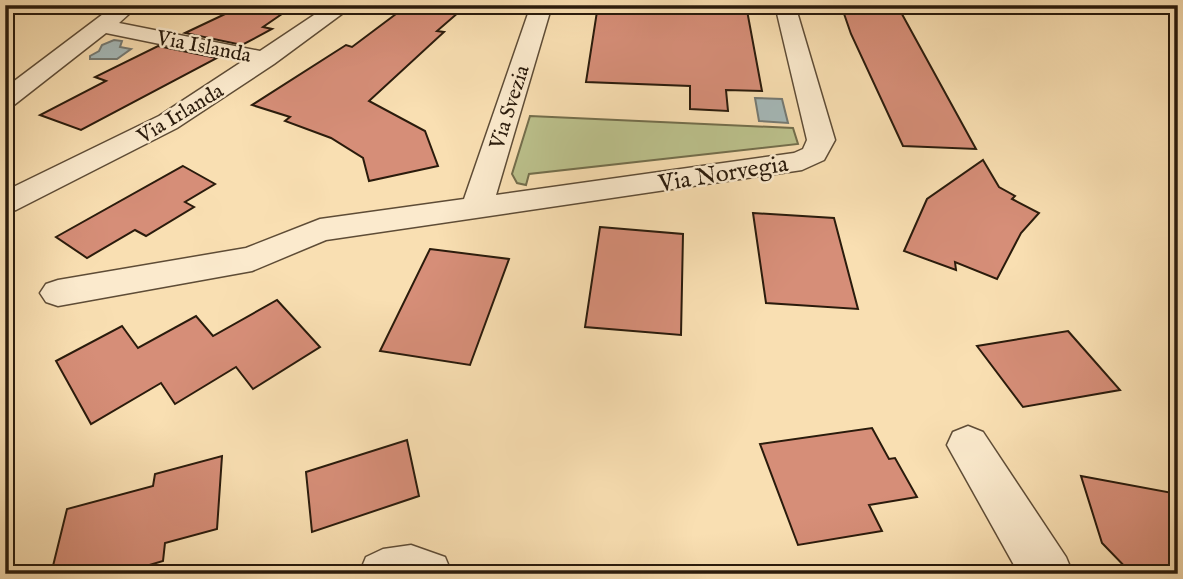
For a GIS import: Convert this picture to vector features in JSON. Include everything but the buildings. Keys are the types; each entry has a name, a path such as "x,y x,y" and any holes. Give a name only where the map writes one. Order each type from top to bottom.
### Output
{"street":[{"path":"5,100 128,5"},
{"name":"Via Irlanda","path":"5,204 168,122 344,5"},
{"name":"Via Svezia","path":"476,209 542,5"},
{"name":"Via Norvegia","path":"476,209 788,164 814,154 821,144 820,136 785,5"},
{"name":"Via Islanda","path":"102,26 265,59"},
{"path":"58,293 252,259 320,230 476,209"},
{"path":"968,445 1049,574"},
{"path":"383,574 411,569 428,574"}],"green space":[{"path":"530,116 793,128 798,144 529,174 526,185 517,183 512,174"}],"shaded area":[{"path":"114,40 122,41 120,47 131,49 117,59 90,59 102,45"},
{"path":"755,98 782,99 788,123 759,121"}]}
